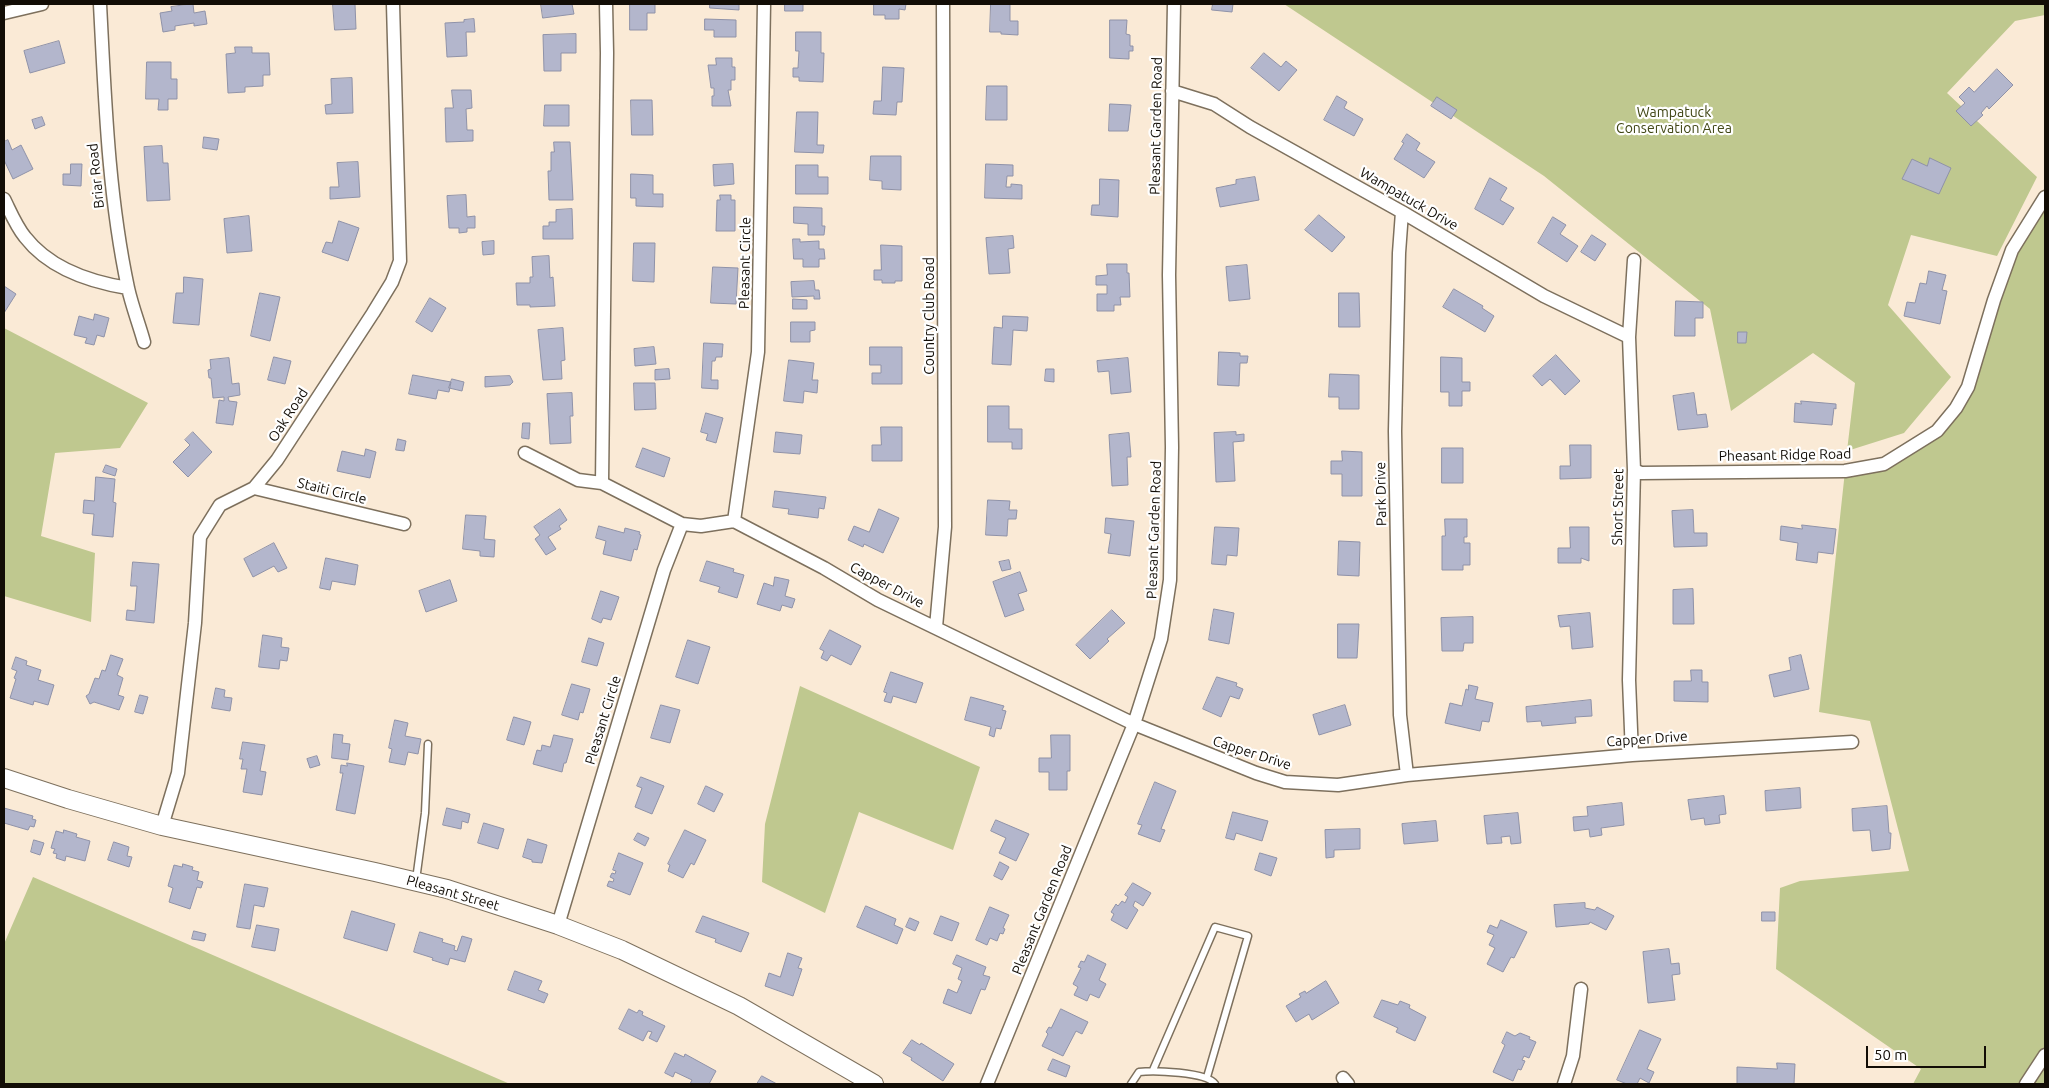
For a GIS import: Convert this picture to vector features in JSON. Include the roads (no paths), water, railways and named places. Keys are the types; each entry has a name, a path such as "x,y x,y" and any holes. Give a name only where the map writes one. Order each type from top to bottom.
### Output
{"main road":[{"name":"Pleasant Street","path":"4,778 162,826 447,889 558,925 622,950 739,1006 874,1084"}],"street":[{"path":"4,13 42,4"},
{"name":"Briar Road","path":"100,4 108,140 115,215 128,288 144,342"},
{"name":"Oak Road","path":"162,826 178,773 195,623 200,537 220,504 254,488 277,460 374,313 392,282 400,261 393,4"},
{"path":"602,484 606,4"},
{"name":"Pleasant Circle","path":"734,522 758,352 764,4"},
{"name":"Country Club Road","path":"936,627 945,526 943,4"},
{"name":"Pleasant Garden Road","path":"987,1084 1134,724 1161,640 1170,580 1172,447 1169,276 1174,4"},
{"name":"Wampatuck Drive","path":"1172,91 1214,104 1250,127 1402,212 1544,296 1630,337"},
{"name":"Pheasant Ridge Road","path":"1634,470 1641,473 1845,471 1884,464 1912,448 1937,431 1956,408 1968,388 1994,300 2012,250 2045,197"},
{"path":"4,199 24,236 40,253 68,271 101,284 128,288"},
{"name":"Park Drive","path":"1402,212 1395,431 1400,715 1407,775"},
{"name":"Short Street","path":"1632,754 1630,680 1634,470 1630,337 1634,260"},
{"path":"525,453 578,480 602,484 682,524 701,526 734,522"},
{"name":"Staiti Circle","path":"254,488 404,524"},
{"name":"Capper Drive","path":"734,522 806,558 878,600 936,627 1027,674 1134,724 1256,773 1285,782 1338,785 1407,775 1632,754 1852,742"},
{"name":"Pleasant Circle","path":"558,925 664,570 682,524"},
{"path":"1564,1084 1574,1056 1581,989"},
{"path":"2026,1084 2045,1056"}],"lane":[{"path":"415,882 425,813 428,744"},
{"path":"1153,1070 1215,927 1248,936 1207,1078"},
{"path":"1131,1084 1139,1072 1153,1070 1207,1078 1215,1084"}],"park label":[{"name":"Wampatuck Conservation Area","path":"1674,120"}]}
